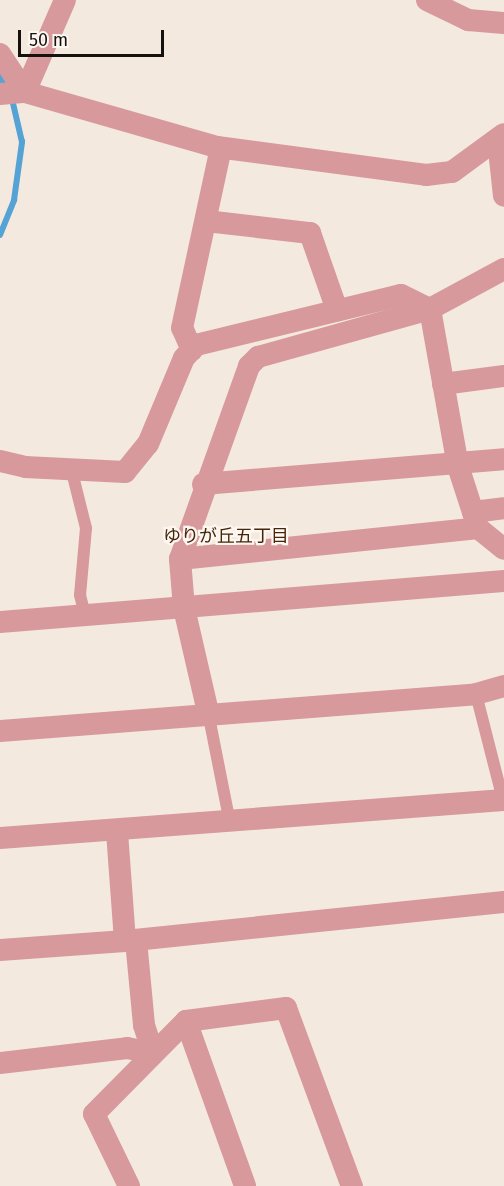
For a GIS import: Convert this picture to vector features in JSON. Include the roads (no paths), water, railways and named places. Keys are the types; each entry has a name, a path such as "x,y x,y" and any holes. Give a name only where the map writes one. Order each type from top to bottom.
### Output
{"street":[{"path":"25,92 65,0"},
{"path":"427,0 468,20 504,23"},
{"path":"0,54 25,92"},
{"path":"0,94 25,92 222,148 426,175 452,172 501,137"},
{"path":"501,137 504,196"},
{"path":"192,350 182,328 222,148"},
{"path":"206,221 310,233 337,310"},
{"path":"208,712 184,608 180,559 203,484 249,366 258,357 430,309 504,269"},
{"path":"0,461 72,472 110,475 136,463 192,350 207,340 401,295 430,309"},
{"path":"430,309 458,466 476,520 504,549"},
{"path":"443,384 504,376"},
{"path":"203,484 458,466 504,459"},
{"path":"180,559 476,520 504,508"},
{"path":"0,622 504,581"},
{"path":"0,731 208,712 476,694 504,686"},
{"path":"0,838 117,832 229,818 503,800"},
{"path":"117,832 130,940 144,1025 153,1053"},
{"path":"0,950 130,940 504,902"},
{"path":"129,1186 94,1114 186,1021 286,1008 352,1186"},
{"path":"186,1021 245,1186"},
{"path":"0,1063 127,1048 153,1053"}],"lane":[{"path":"72,472 86,528 80,595 85,615"},
{"path":"476,694 503,800"},
{"path":"208,712 229,818"}],"waterway":[{"path":"0,76 6,88"},
{"path":"0,235 14,200 22,142 12,99"}],"district":[{"name":"ゆりが丘五丁目","path":"226,536"}]}
